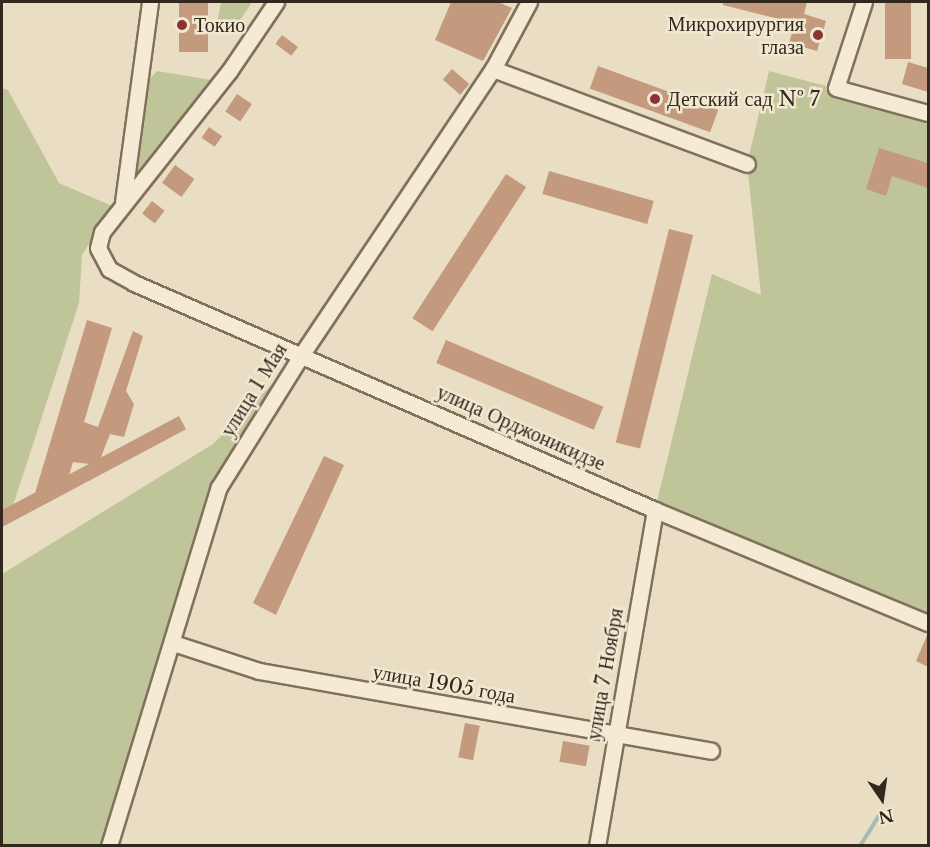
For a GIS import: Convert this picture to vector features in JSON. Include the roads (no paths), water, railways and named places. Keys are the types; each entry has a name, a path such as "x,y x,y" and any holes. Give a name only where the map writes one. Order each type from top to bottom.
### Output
{"street":[{"path":"123,202 150,2"},
{"path":"123,202 230,70 276,2"},
{"name":"улица 1 Мая","path":"109,846 219,488 302,354 493,69 529,2"},
{"path":"864,2 836,88 928,113"},
{"path":"493,69 747,164"},
{"name":"улица Орджоникидзе","path":"123,202 102,232 98,248 102,262 134,283 302,354 655,510 928,623"},
{"name":"улица 7 Ноября","path":"597,846 655,510"},
{"name":"улица 1905 года","path":"173,643 259,672 616,737 711,751"}],"waterway":[{"path":"860,846 881,813"}],"place":[{"name":"Токио","path":"182,25"},
{"name":"Микрохирургия глаза","path":"818,35"},
{"name":"Детский сад № 7","path":"655,99"}]}
